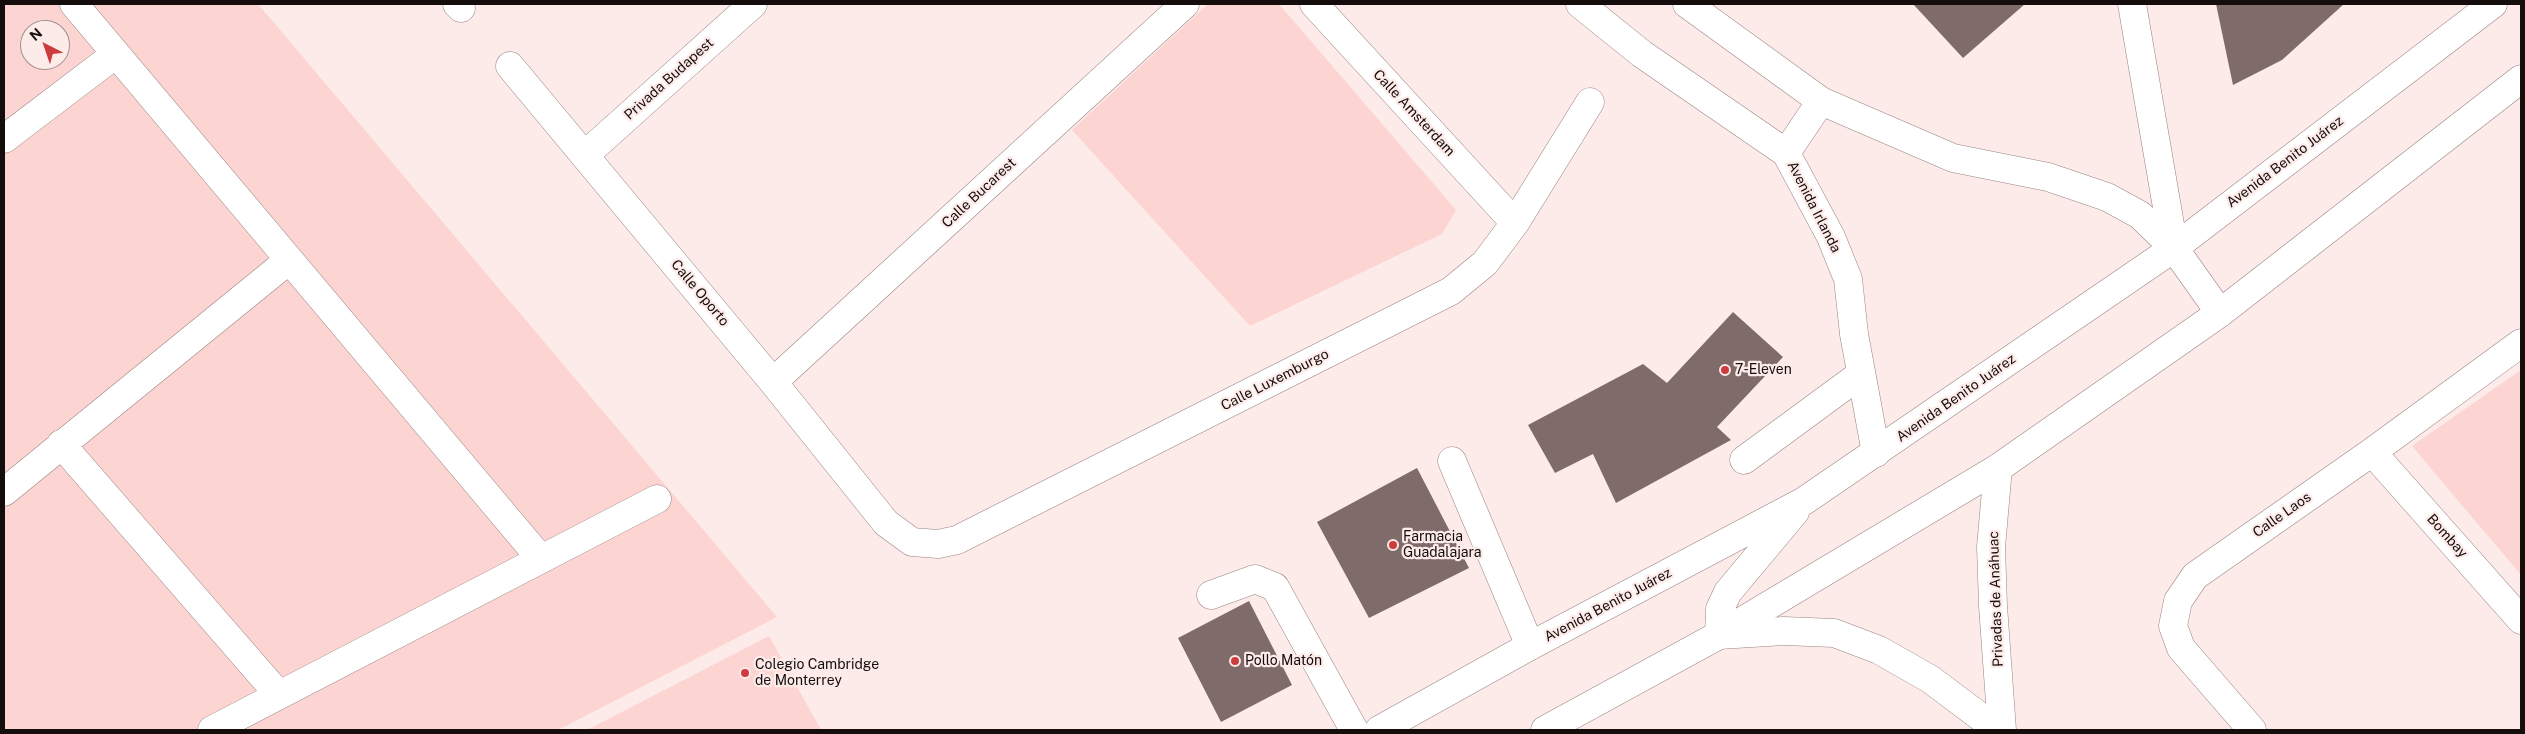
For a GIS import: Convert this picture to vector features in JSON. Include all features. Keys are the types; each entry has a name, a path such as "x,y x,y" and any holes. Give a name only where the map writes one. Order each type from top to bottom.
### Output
{"street":[{"path":"74,4 541,559"},
{"name":"Privada Budapest","path":"585,154 753,4"},
{"name":"Calle Bucarest","path":"773,382 1185,4"},
{"name":"Calle Amsterdam","path":"1314,4 1515,223"},
{"name":"Avenida Irlanda","path":"1580,4 1642,54 1786,153 1831,238 1848,279 1854,334 1876,453"},
{"path":"1687,4 1821,101 1953,158 2048,177 2107,197 2140,215 2174,248 2220,313"},
{"path":"2132,4 2174,248"},
{"name":"Avenida Benito Juárez","path":"1380,730 1530,646 1804,501 2174,248 2493,4"},
{"path":"4,139 116,54"},
{"name":"Calle Oporto","path":"510,66 773,382 886,523"},
{"path":"1545,730 1719,634 1998,468 2220,313 2521,79"},
{"path":"1786,153 1821,101"},
{"name":"Calle Luxemburgo","path":"886,523 912,542 938,544 957,540 1451,291 1485,263 1515,223 1590,102"},
{"path":"4,492 289,260"},
{"name":"Calle Laos","path":"2252,730 2181,648 2173,626 2178,601 2195,576 2372,452 2521,343"},
{"path":"1744,460 1861,374"},
{"path":"61,444 279,695"},
{"name":"Bombay","path":"2372,452 2521,620"},
{"path":"1452,461 1530,646"},
{"name":"Privadas de Anáhuac","path":"1998,468 1992,547 1993,606 2002,730"},
{"path":"212,730 657,499"},
{"path":"1719,634 1720,609 1728,592 1804,501"},
{"path":"1212,595 1254,579 1275,587 1354,730"},
{"path":"1719,634 1834,633 1879,650 1930,679 1998,730"}],"shaded area":[{"path":"4,4 258,4 777,617 558,730 4,730"},
{"path":"1208,4 1279,4 1456,210 1442,234 1250,326 1072,130"},
{"path":"2521,370 2521,575 2412,446"},
{"name":"Colegio Cambridge de Monterrey","path":"769,636 821,730 587,730"}],"building":[{"path":"1913,4 2025,4 1963,58"},
{"path":"2216,4 2344,4 2282,60 2233,85"},
{"path":"1733,312 1783,357 1717,427 1731,440 1616,503 1593,454 1555,473 1528,425 1643,364 1667,383"},
{"name":"Farmacia Guadalajara","path":"1417,468 1469,568 1369,618 1317,522"},
{"name":"Pollo Matón","path":"1249,601 1292,685 1221,722 1178,638"}],"place":[{"name":"7-Eleven","path":"1725,370"},
{"name":"Farmacia Guadalajara","path":"1393,545"},
{"name":"Pollo Matón","path":"1235,661"},
{"name":"Colegio Cambridge de Monterrey","path":"745,673"}]}
